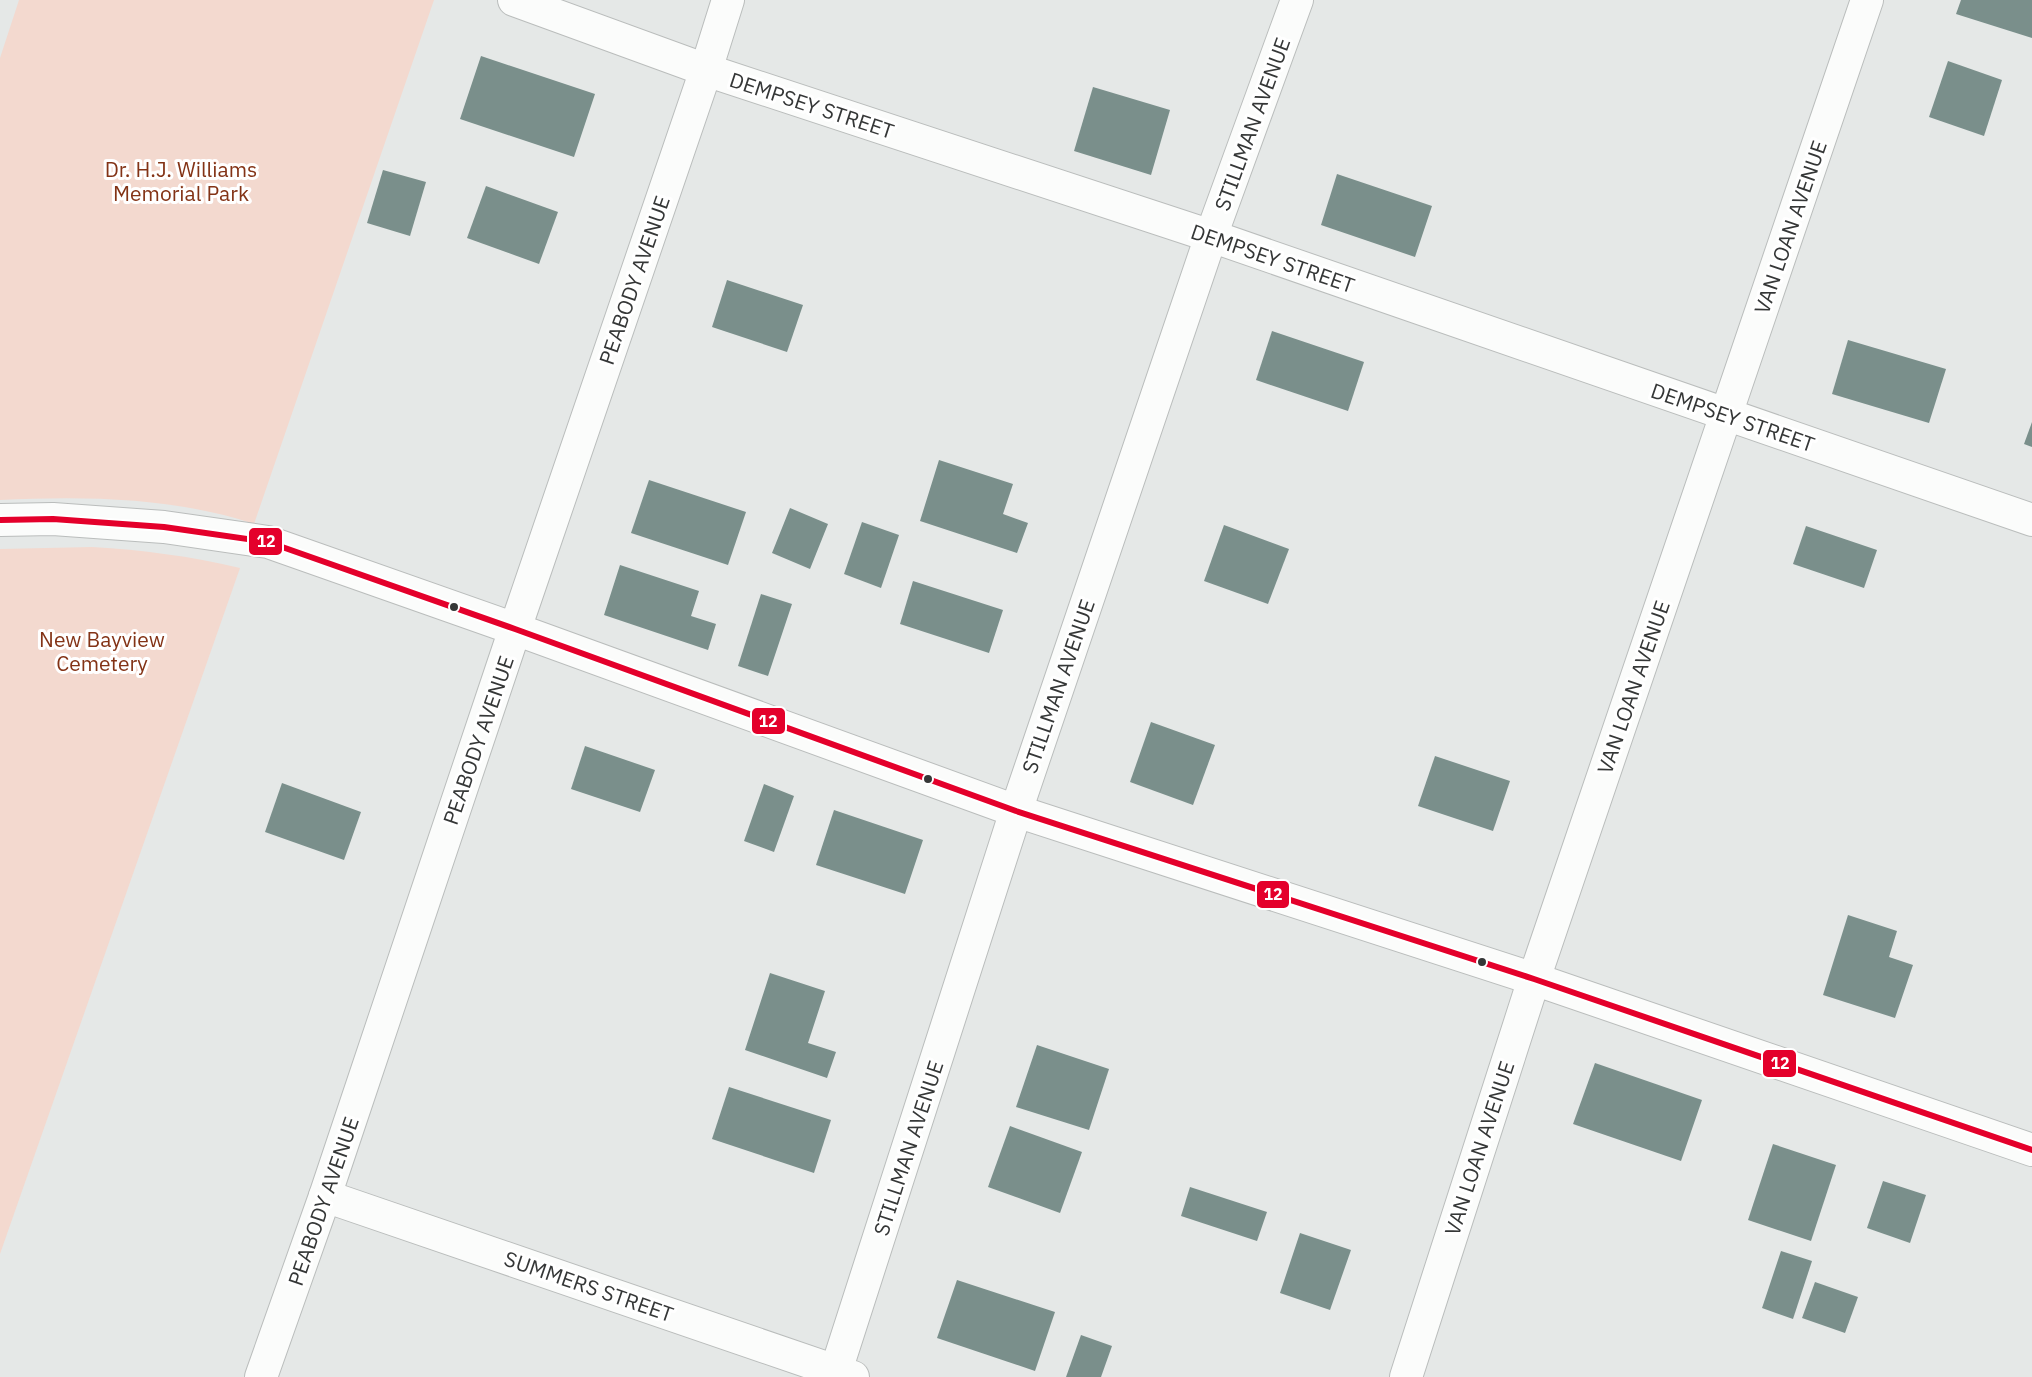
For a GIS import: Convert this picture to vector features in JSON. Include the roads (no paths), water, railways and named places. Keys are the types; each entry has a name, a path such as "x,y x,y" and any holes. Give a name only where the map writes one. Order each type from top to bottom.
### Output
{"street":[{"name":"DEMPSEY STREET","path":"514,0 706,70 1211,236 2032,520"},
{"name":"PEABODY AVENUE","path":"261,1377 325,1196 728,0"},
{"name":"STILLMAN AVENUE","path":"841,1375 1016,811 1211,236 1297,0"},
{"name":"VAN LOAN AVENUE","path":"1406,1377 1534,979 1867,0"},
{"path":"0,520 53,519 164,527 268,542 1016,811 1534,979 2032,1150"},
{"name":"SUMMERS STREET","path":"325,1196 841,1375"}],"park label":[{"name":"Dr. H.J. Williams Memorial Park","path":"181,181"},
{"name":"New Bayview Cemetery","path":"102,651"}]}
